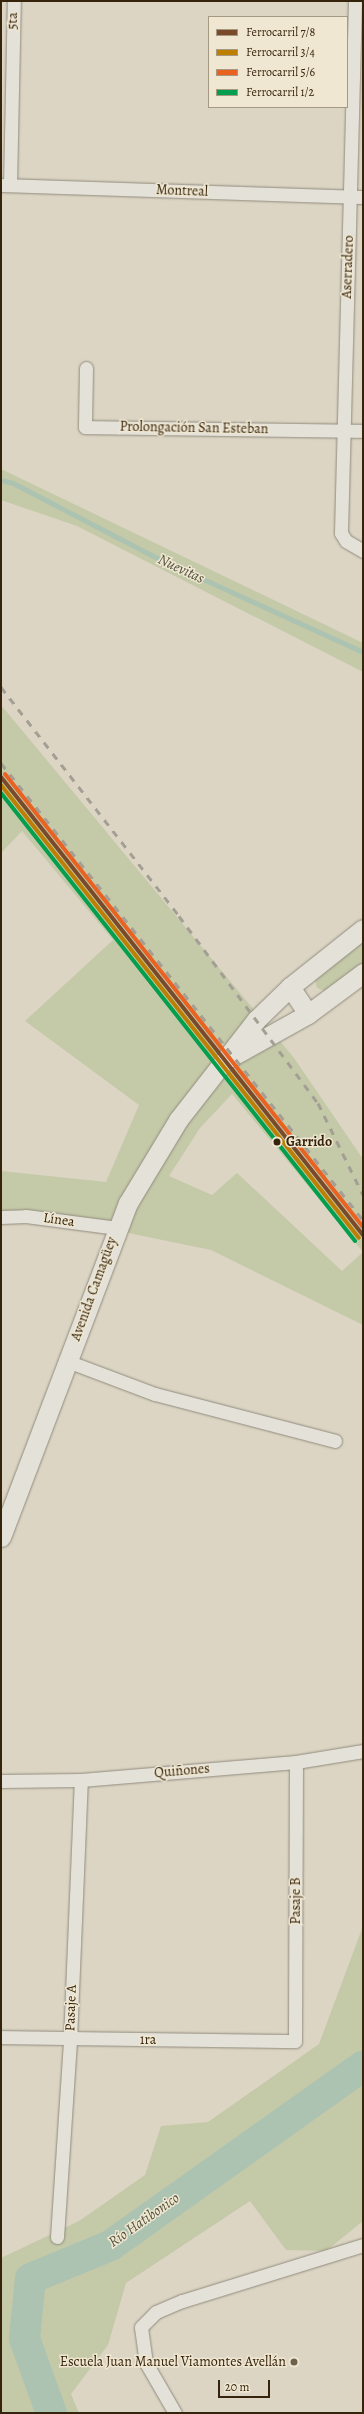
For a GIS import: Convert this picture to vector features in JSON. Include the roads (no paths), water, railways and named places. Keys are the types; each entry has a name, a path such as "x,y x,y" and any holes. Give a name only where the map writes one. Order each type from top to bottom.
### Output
{"main road":[{"name":"Avenida Camagüey","path":"1,1537 117,1228 128,1203 178,1120 256,1020 290,987 363,928"},
{"name":"Avenida Camagüey","path":"225,1060 308,1014 363,973"},
{"path":"290,987 308,1014"}],"street":[{"name":"5ta","path":"5,185 14,1"},
{"name":"Aserradero","path":"355,1 343,430 342,533 346,540 363,551"},
{"name":"Montreal","path":"5,185 363,198"},
{"name":"Prolongación San Esteban","path":"86,368 85,427 363,431"},
{"name":"Línea","path":"1,1217 26,1216 117,1228"},
{"path":"67,1360 155,1394 335,1441"},
{"name":"Quiñones","path":"1,1781 81,1780 296,1762 363,1752"},
{"name":"Pasaje B","path":"295,2041 296,1762"},
{"name":"Pasaje A","path":"57,2237 70,2040 81,1780"},
{"name":"1ra","path":"1,2037 70,2040 295,2041"},
{"path":"175,2413 146,2363 141,2327 156,2312 182,2301 363,2245"}],"waterway":[{"name":"Nuevitas","path":"1,480 13,483 153,556 363,652"},
{"name":"Río Hatibonico","path":"51,2413 24,2338 30,2278 110,2245 363,2065"}],"railway":[{"path":"1,687 179,916 318,1103 363,1195"},
{"path":"1,763 363,1220"}],"rail line":[{"name":"5/6","path":"5,774 363,1227"},
{"name":"7/8","path":"1,777 363,1235"},
{"name":"3/4","path":"1,785 359,1238"},
{"name":"1/2","path":"1,793 355,1241"}],"place":[{"name":"Garrido","path":"277,1142"},
{"name":"Escuela Juan Manuel Viamontes Avellán","path":"294,2362"}]}
